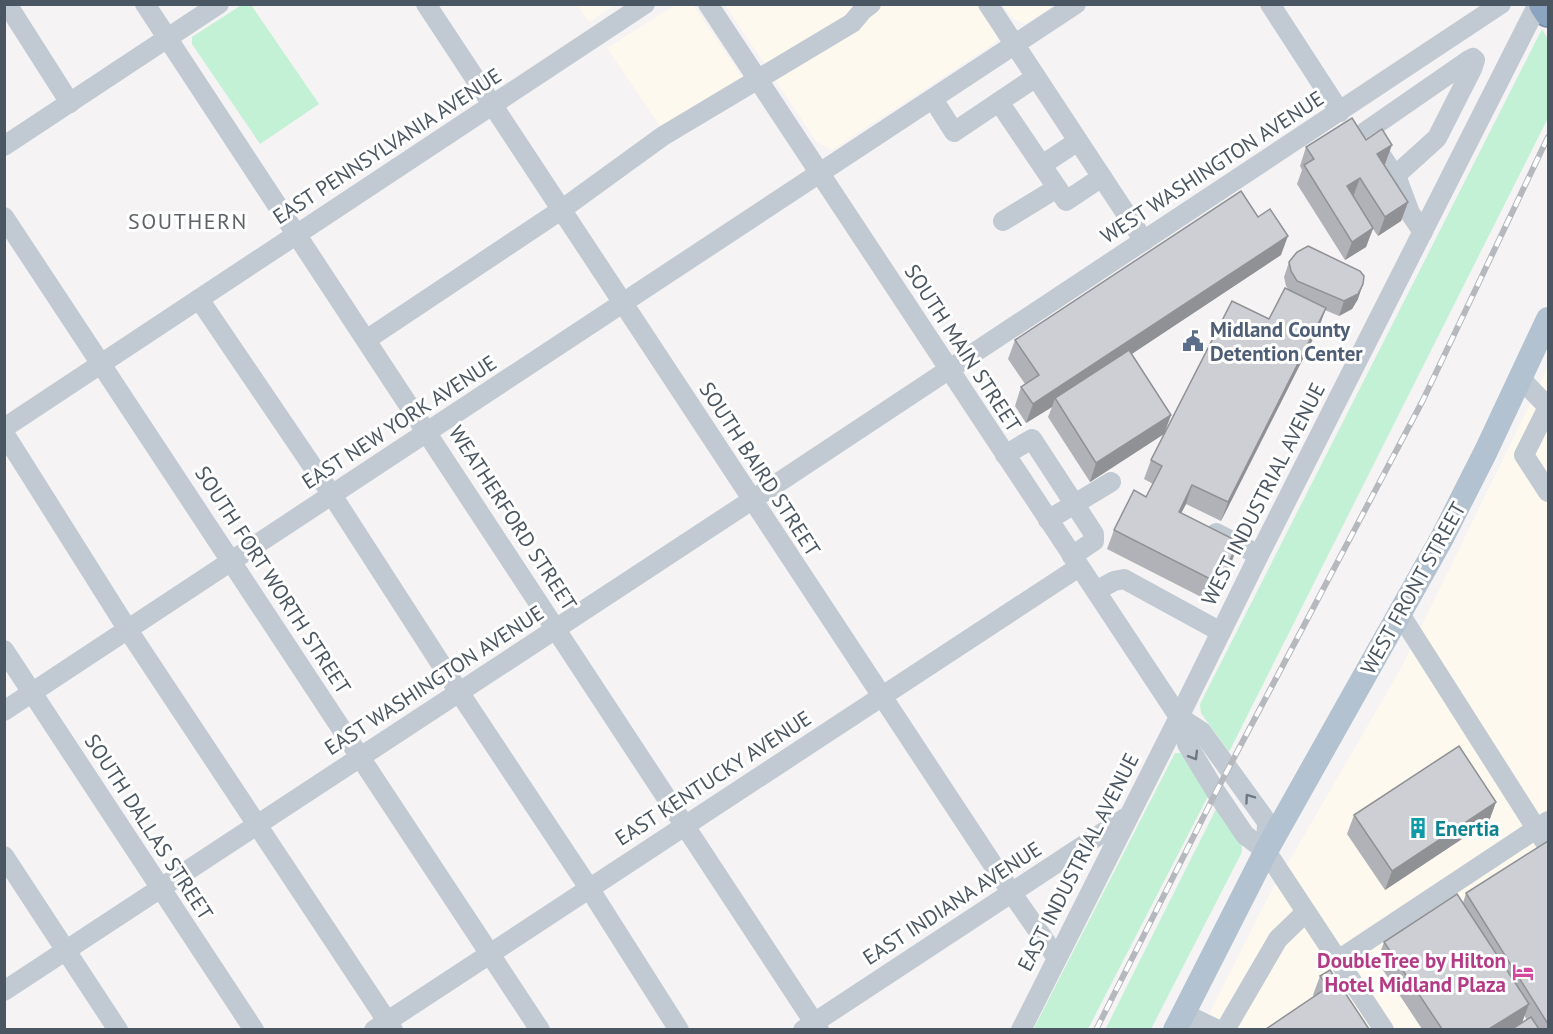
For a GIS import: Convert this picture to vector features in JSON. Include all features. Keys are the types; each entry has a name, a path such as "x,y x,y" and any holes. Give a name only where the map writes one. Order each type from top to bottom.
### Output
{"main road":[{"name":"WEST FRONT STREET","path":"1179,1021 1266,851 1452,518 1548,319"}],"street":[{"path":"7,4 70,103"},
{"name":"WEATHERFORD STREET","path":"145,4 686,825 812,1027"},
{"path":"4,146 219,4"},
{"name":"SOUTH BAIRD STREET","path":"426,4 1011,892 1057,958"},
{"name":"EAST PENNSYLVANIA AVENUE","path":"4,428 645,4"},
{"name":"SOUTH MAIN STREET","path":"708,4 1179,717 1202,732 1267,822 1266,851"},
{"path":"366,340 561,210 663,136 852,23 863,9 871,4"},
{"path":"988,4 1144,241"},
{"name":"EAST NEW YORK AVENUE","path":"4,711 1076,4"},
{"path":"1270,4 1342,110 1365,132 1395,176 1404,193 1410,213 1423,232"},
{"name":"WEST WASHINGTON AVENUE","path":"949,370 1501,4"},
{"name":"WEST INDUSTRIAL AVENUE","path":"1179,717 1258,555 1423,232 1540,10"},
{"path":"1365,132 1469,60 1473,58 1475,60 1437,138 1395,176"},
{"path":"933,99 954,132 1036,77"},
{"path":"999,102 1066,201 1102,177"},
{"path":"1042,165 1078,141"},
{"path":"1003,221 1057,188"},
{"name":"SOUTH FORT WORTH STREET","path":"4,217 540,1029"},
{"path":"199,299 332,495 680,1029"},
{"name":"EAST WASHINGTON AVENUE","path":"4,990 949,370"},
{"path":"1521,378 1548,407 1524,455 1548,492"},
{"path":"4,433 128,630 257,825 384,1027"},
{"path":"1005,455 1032,439 1075,504"},
{"path":"1048,520 1111,482"},
{"name":"EAST KENTUCKY AVENUE","path":"384,1027 490,953 881,695 1075,562 1094,541 1094,534 1075,504"},
{"path":"1197,524 1258,555"},
{"path":"1096,591 1114,580 1124,579 1221,632"},
{"path":"1400,614 1543,825 1548,847"},
{"name":"SOUTH DALLAS STREET","path":"4,650 255,1029"},
{"name":"EAST INDUSTRIAL AVENUE","path":"1022,1029 1179,717"},
{"name":"EAST INDIANA AVENUE","path":"812,1027 1128,816"},
{"path":"1338,960 1543,825"},
{"path":"1266,851 1384,1029"},
{"path":"4,856 118,1029"},
{"path":"1225,1029 1278,939 1306,912"},
{"path":"1179,1021 1218,1029"}],"shaded area":[{"path":"577,5 615,5 589,22"},
{"path":"675,5 693,5 743,78 663,131 607,48"},
{"path":"725,5 979,5 998,32 996,42 832,150 816,141"},
{"path":"1003,5 1054,5 1026,24 1013,19"},
{"path":"1548,367 1548,1029 1201,1030 1267,899 1400,670"}],"green space":[{"path":"243,4 251,5 319,104 260,144 192,44 192,37"},
{"path":"1542,29 1548,39 1548,118 1229,752 1201,713 1200,704"},
{"path":"1175,753 1182,753 1208,796 1088,1029 1033,1030"},
{"path":"1217,807 1242,844 1242,852 1151,1029 1105,1030"}],"building":[{"path":"1352,118 1366,140 1382,129 1392,145 1377,154 1408,202 1385,217 1360,178 1347,186 1373,228 1352,242 1304,165 1314,159 1306,147"},
{"path":"1241,191 1258,217 1270,209 1288,236 1033,404 1021,387 1039,375 1015,340"},
{"path":"1308,246 1360,271 1364,276 1358,294 1344,301 1297,281 1289,262 1297,252"},
{"path":"1285,288 1326,308 1228,502 1192,485 1179,512 1239,542 1218,583 1114,530 1134,490 1146,497 1162,466 1151,460 1232,301 1269,319"},
{"path":"1129,350 1171,415 1096,463 1055,398"},
{"name":"Enertia","path":"1459,746 1496,802 1392,871 1354,815"},
{"name":"DoubleTree by Hilton Hotel Midland Plaza","path":"1548,841 1548,1024 1466,893"},
{"path":"1457,894 1529,1004 1489,1029 1442,1029 1384,942"},
{"path":"1330,970 1369,1029 1266,1029 1328,987 1320,976"},
{"path":"1531,1017 1539,1029 1512,1029"}],"railway":[{"path":"1096,1030 1216,792 1423,400 1548,137"}],"place":[{"name":"Midland County Detention Center","path":"1193,341"},
{"name":"Enertia","path":"1418,828"},
{"name":"DoubleTree by Hilton Hotel Midland Plaza","path":"1523,972"}],"district":[{"name":"SOUTHERN","path":"188,221"}]}
